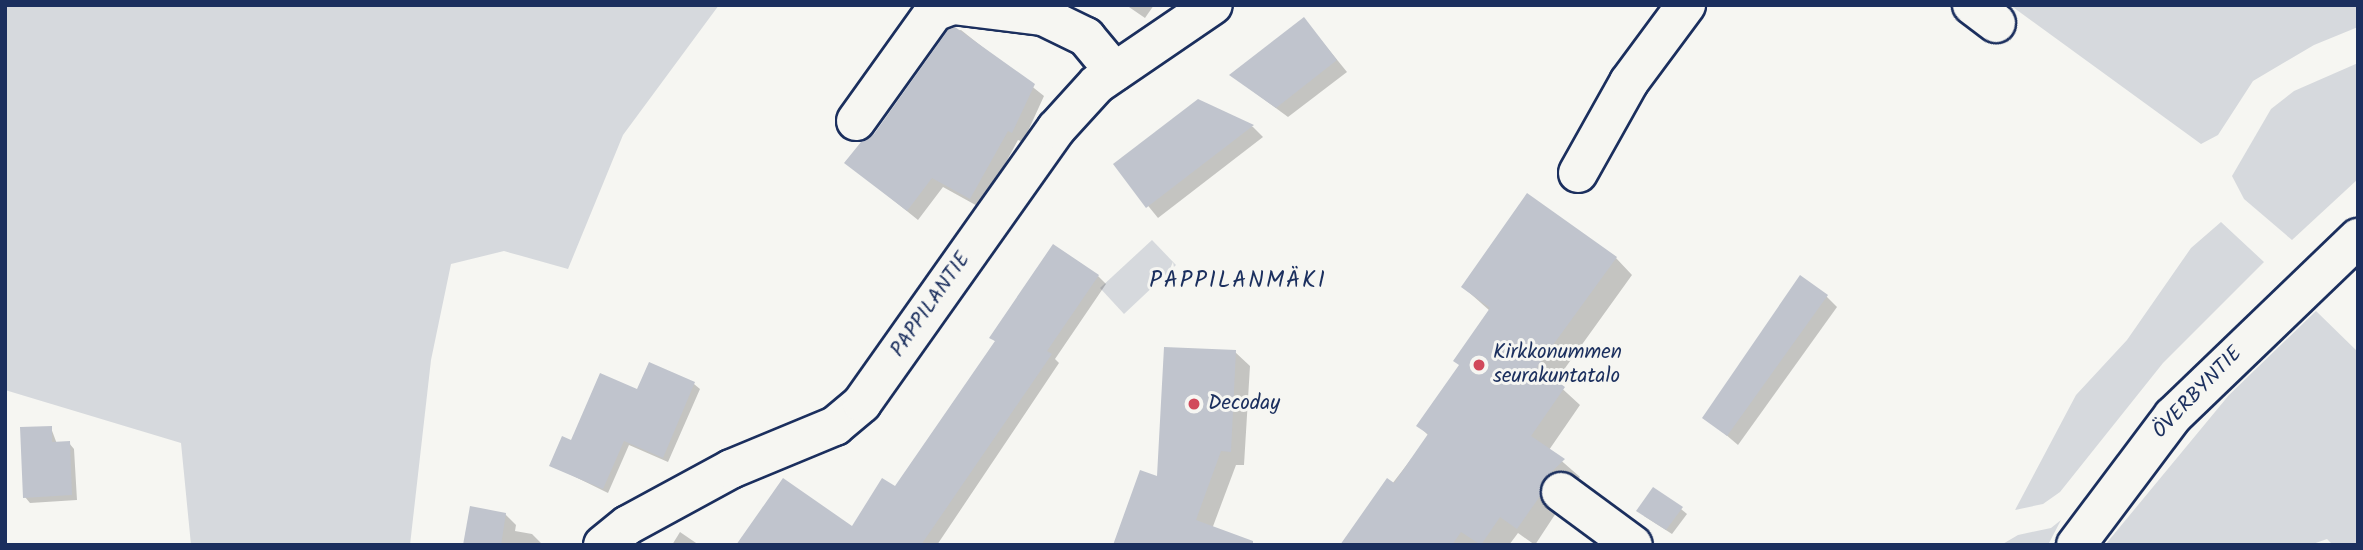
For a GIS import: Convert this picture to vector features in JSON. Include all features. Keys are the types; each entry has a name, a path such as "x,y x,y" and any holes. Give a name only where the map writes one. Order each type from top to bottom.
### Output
{"street":[{"path":"856,121 934,12 952,5 1043,11 1086,37 1115,72"},
{"name":"PAPPILANTIE","path":"603,545 628,525 731,469 835,426 862,403 1026,166 1097,84 1213,5"},
{"path":"1578,173 1629,82 1686,5"},
{"name":"ÖVERBYNTIE","path":"2076,545 2173,416 2352,247"},
{"path":"1561,492 1633,545"}],"shaded area":[{"path":"5,5 719,5 623,135 568,269 504,251 451,264 431,360 410,545 191,545 181,443 5,390"},
{"path":"2010,5 2358,5 2358,27 2314,45 2253,81 2218,135 2201,144"},
{"path":"2358,63 2358,179 2292,240 2244,199 2232,176 2271,109 2294,91"},
{"path":"2221,222 2264,262 2163,363 2060,492 2043,504 2015,510 2076,395 2127,340 2191,248"},
{"path":"1152,240 1176,265 1124,314 1100,288"},
{"path":"2316,311 2358,352 2358,545 2333,545 2327,539 2310,545 2105,545 2229,395"},
{"path":"2061,520 2048,545 2001,545 2018,535 2051,528"}],"building":[{"path":"1304,17 1337,60 1276,108 1229,75"},
{"path":"955,27 1035,84 1012,133 1008,131 970,199 932,178 907,211 844,163 861,142 874,134 948,30"},
{"path":"1198,99 1254,125 1146,208 1113,164"},
{"name":"Kirkkonummen seurakuntatalo","path":"1527,193 1617,257 1537,367 1565,387 1531,436 1565,459 1543,480 1540,496 1517,529 1500,517 1481,545 1461,532 1452,545 1340,545 1387,478 1394,483 1428,434 1416,426 1459,365 1453,361 1490,308 1461,287"},
{"path":"1053,244 1099,275 1047,351 1052,354 921,545 736,545 783,478 852,526 882,478 895,486 995,341 989,338"},
{"path":"1800,275 1828,295 1727,436 1702,418"},
{"path":"1164,347 1236,350 1231,452 1221,451 1196,520 1253,541 1253,545 1113,545 1140,470 1157,476"},
{"path":"649,362 695,382 663,458 624,441 603,489 549,466 562,436 571,440 600,373 637,389"},
{"path":"52,426 52,442 70,441 72,495 23,498 20,427"},
{"path":"1653,487 1683,507 1666,530 1636,511"},
{"path":"470,506 506,513 501,545 463,545"}],"place":[{"name":"Kirkkonummen seurakuntatalo","path":"1479,365"},
{"name":"Decoday","path":"1194,404"}],"district":[{"name":"PAPPILANMÄKI","path":"1238,281"}]}
